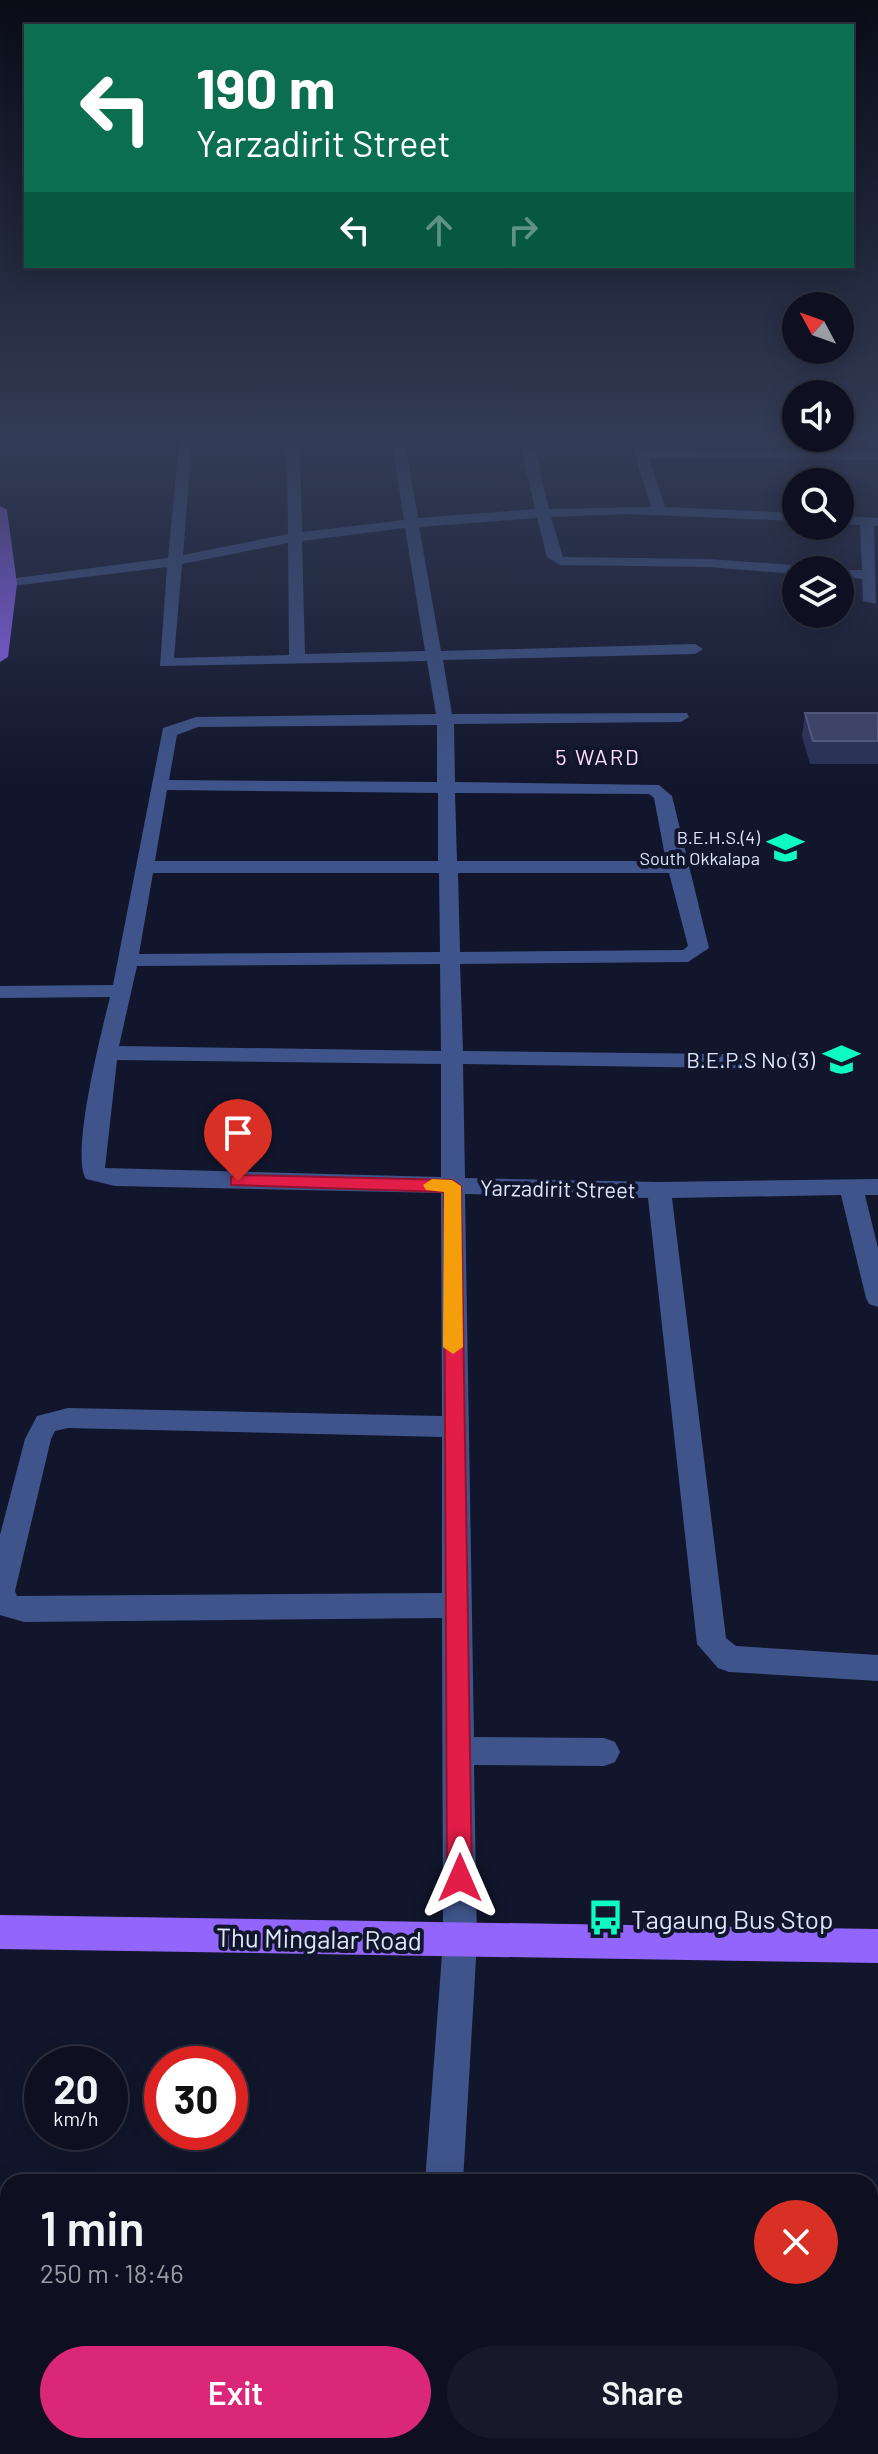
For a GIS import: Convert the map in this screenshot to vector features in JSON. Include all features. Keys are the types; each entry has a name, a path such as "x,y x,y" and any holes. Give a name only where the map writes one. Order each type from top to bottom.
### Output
{"main road":[{"path":"0,657 9,584 6,557"},
{"name":"Thu Mingalar Road","path":"0,1932 878,1946"}],"street":[{"path":"175,557 166,663 695,649"},
{"path":"9,584 197,557"},
{"path":"295,557 297,659"},
{"path":"418,557 445,720 452,1059 460,1941 445,2174"},
{"path":"554,557 560,561 709,563 782,568"},
{"path":"871,557 871,601"},
{"path":"854,573 870,575"},
{"path":"681,717 181,725 169,732 128,960 107,1053 804,1062"},
{"path":"128,960 695,954 699,948 677,867 663,796 653,789 160,785"},
{"path":"145,867 677,867"},
{"path":"0,992 122,991"},
{"name":"Yarzadirit Street","path":"107,1053 92,1156 94,1173 115,1178 659,1190 878,1187"},
{"path":"851,1187 878,1298"},
{"path":"659,1190 712,1644 729,1659 878,1668"},
{"path":"453,1427 68,1418 46,1423 38,1439 0,1592 7,1605 24,1610 456,1605"},
{"path":"459,1751 604,1752"}],"building":[{"path":"805,713 878,713 878,741 813,741"}],"slow traffic":[{"path":"432,1185 452,1186 453,1347"}],"place":[{"name":"B.E.H.S.(4) South Okkalapa","path":"786,847"},
{"name":"B.E.P.S No (3)","path":"841,1059"},
{"name":"Tagaung Bus Stop","path":"605,1918"}],"district":[{"name":"5 WARD","path":"598,756"}],"route":[{"path":"238,1181 452,1186 460,1878"}]}
